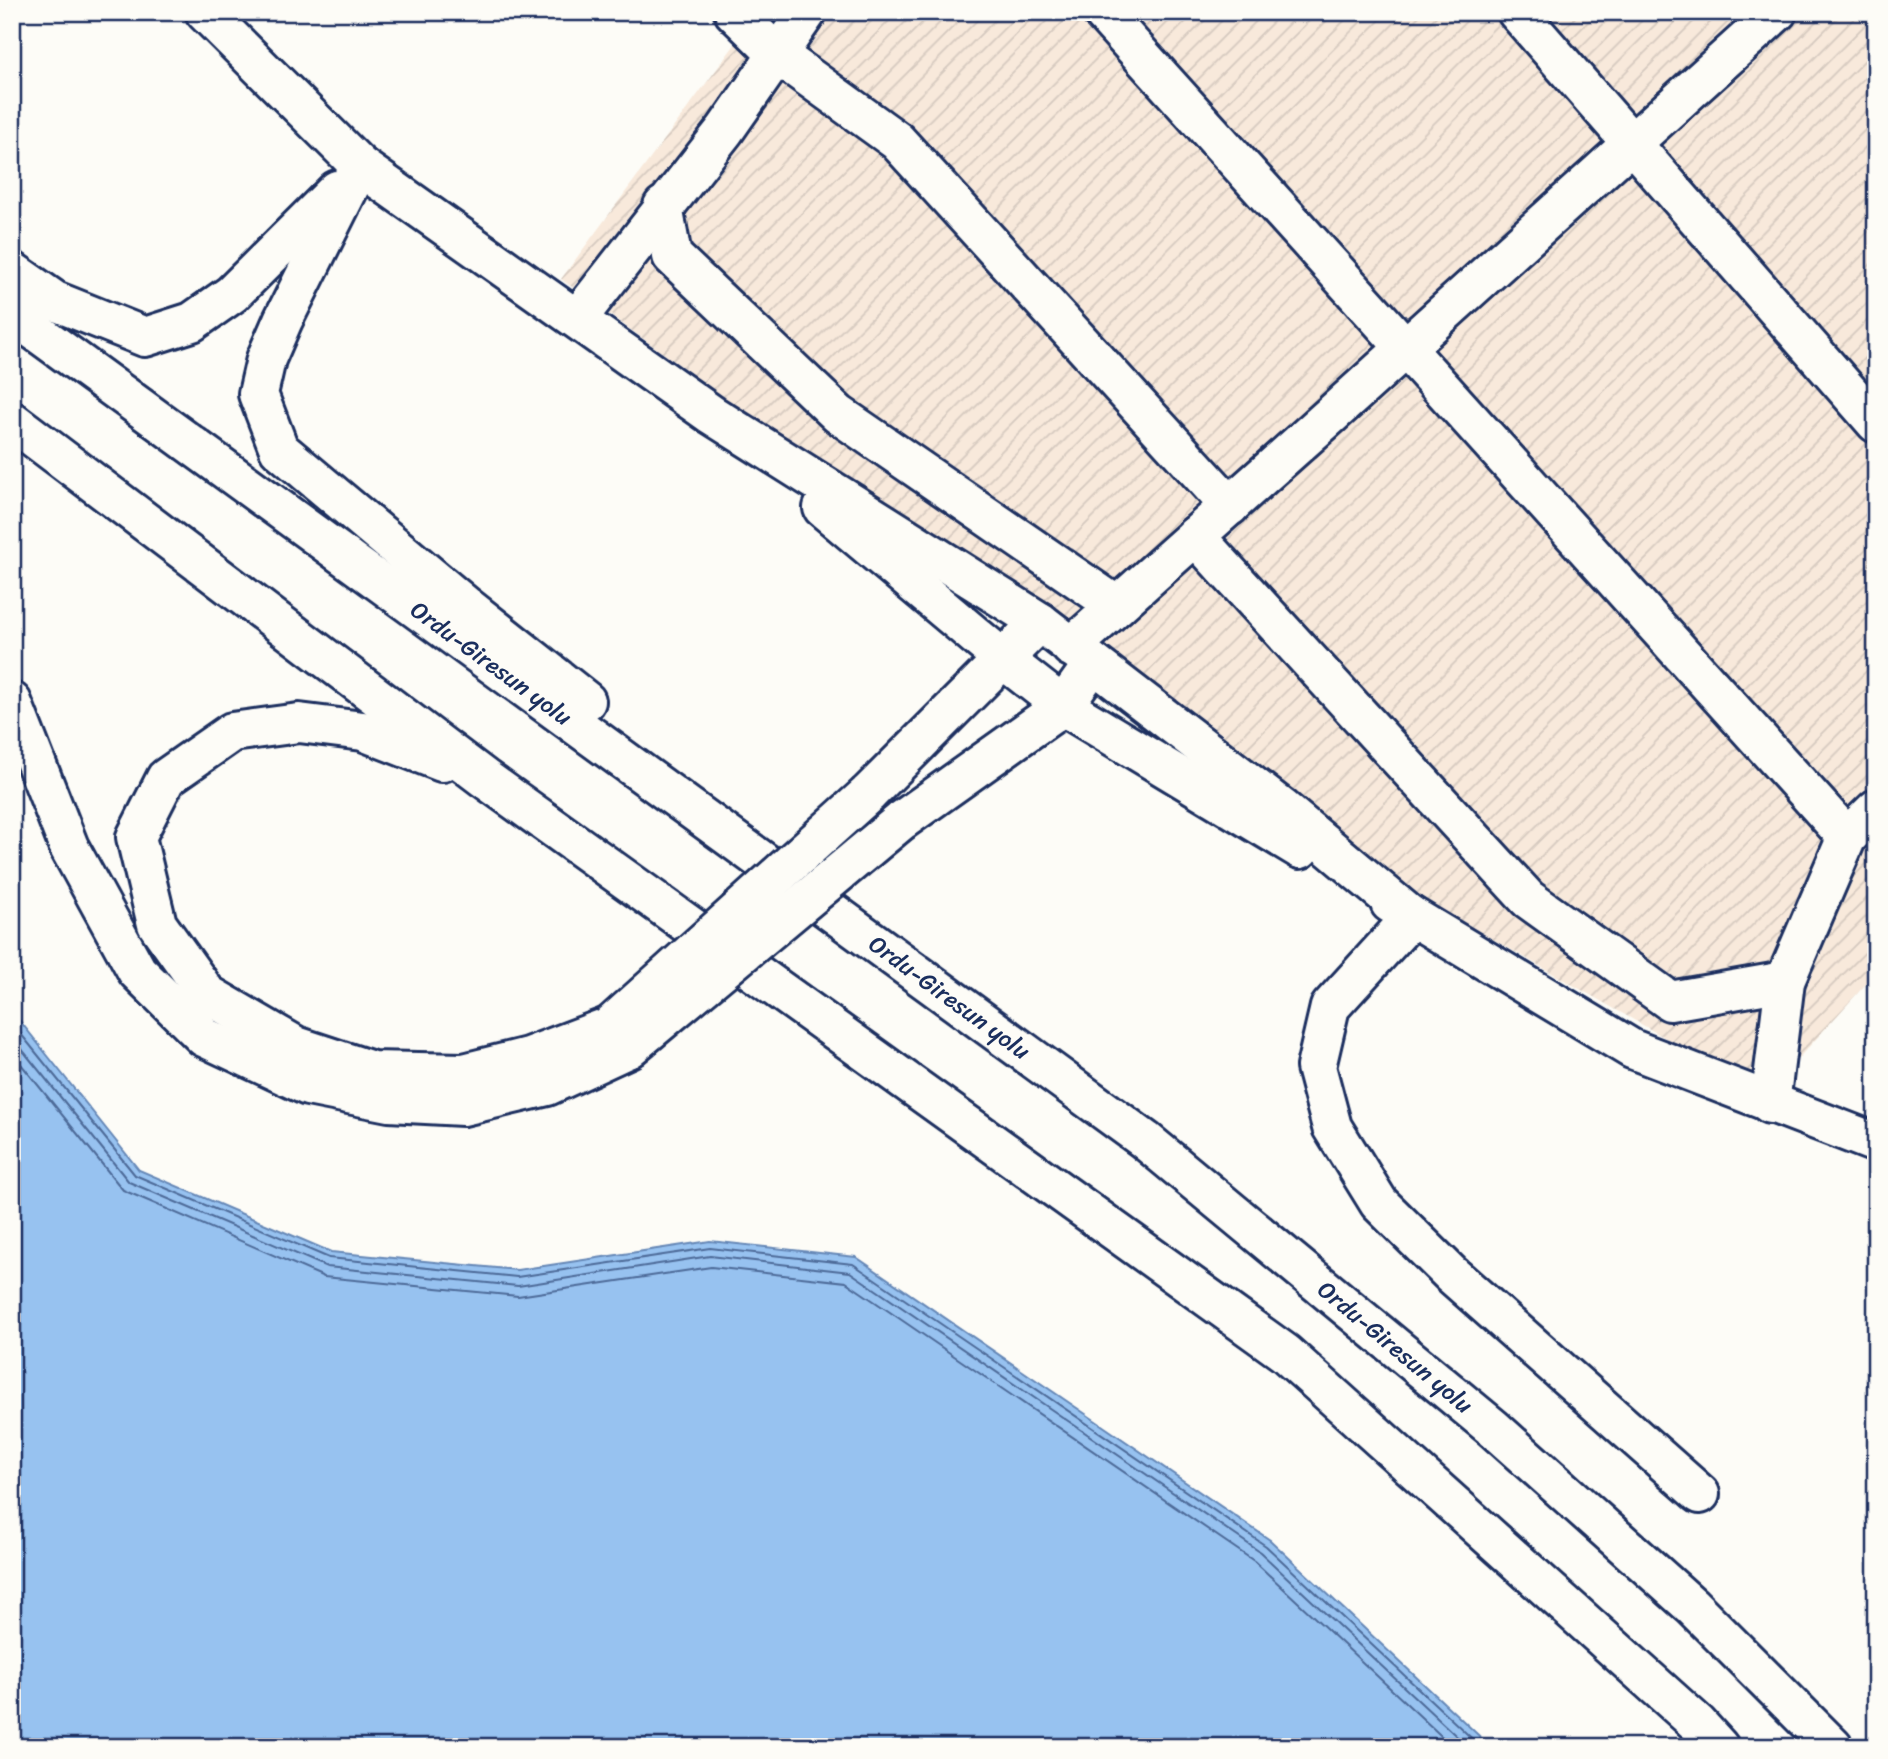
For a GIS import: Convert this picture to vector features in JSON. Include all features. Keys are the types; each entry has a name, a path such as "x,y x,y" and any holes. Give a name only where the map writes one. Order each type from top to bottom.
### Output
{"main road":[{"path":"205,12 360,166 712,415 1040,622 1283,809 1412,917"},
{"path":"734,12 778,55 897,141 1230,506"},
{"path":"577,319 725,130 807,12"},
{"path":"1102,12 1847,837"},
{"path":"1517,12 1876,423"},
{"path":"12,702 69,847 137,971 204,1037 308,1086 389,1102 463,1106 547,1086 620,1037 901,821 1063,706 1082,655 1117,606 1777,12"},
{"path":"12,271 55,301 145,337 192,323 232,294 360,166"},
{"path":"360,166 266,359 258,394 279,449 466,606 580,695 682,800"},
{"path":"663,206 672,256 838,414 1117,606"},
{"name":"Ordu-Giresun yolu","path":"12,314 682,800 1155,1149 1493,1428 1692,1606 1833,1747"},
{"path":"712,415 1003,659 1063,706 1632,1049 1876,1143"},
{"path":"12,421 484,778 1285,1353 1698,1724 1719,1747"},
{"path":"1195,536 1528,898 1670,1001 1786,981"},
{"path":"484,778 363,731 299,723 232,733 166,778 136,837 157,924 207,994 296,1046 372,1071 464,1073 620,1037 1040,622"},
{"path":"1770,1104 1786,981 1847,837 1876,809"},
{"path":"1412,917 1330,1007 1316,1067 1332,1127 1379,1203 1451,1274 1700,1494"}],"shaded area":[{"path":"759,12 1876,12 1876,973 1765,1095 1377,873 561,279"}],"water":[{"path":"12,1011 139,1170 331,1252 517,1270 710,1241 856,1257 1270,1540 1491,1747 12,1747"}]}
